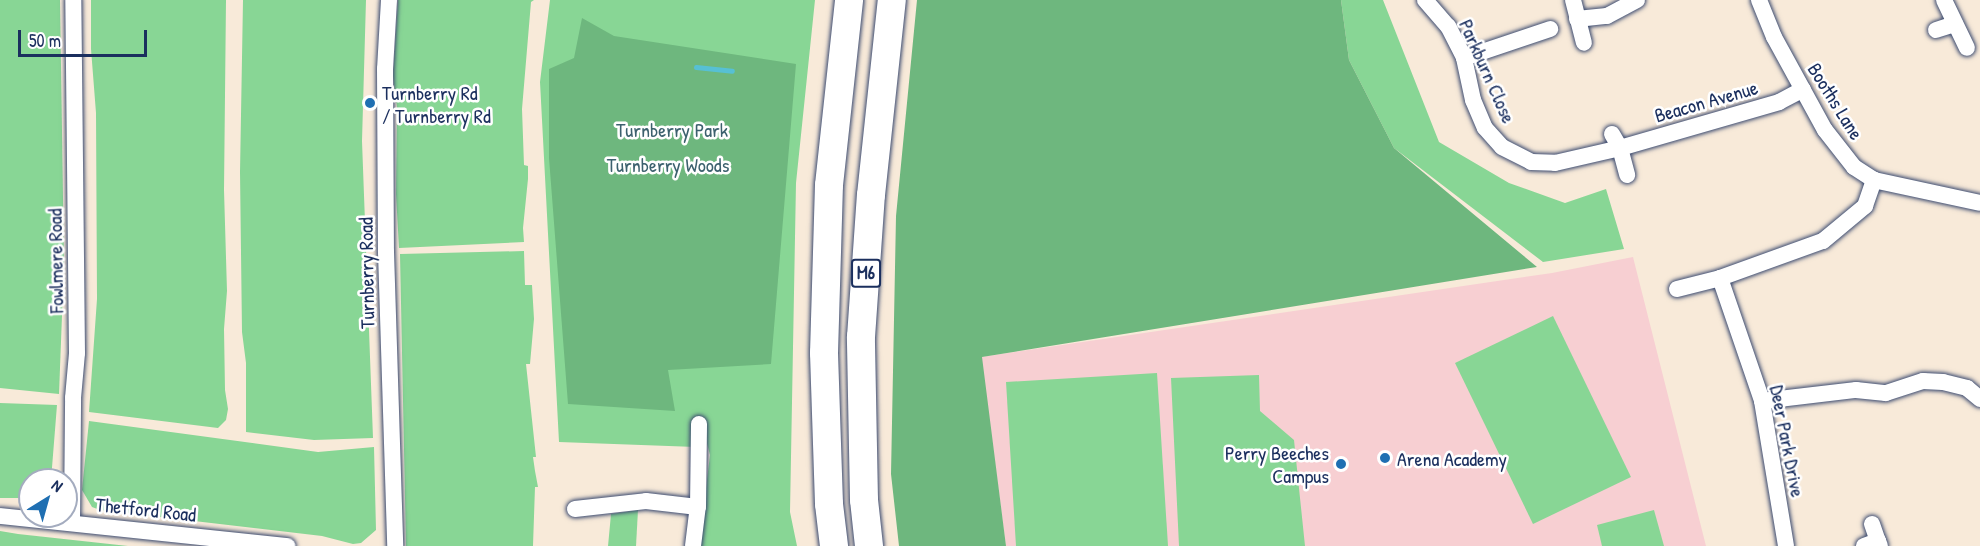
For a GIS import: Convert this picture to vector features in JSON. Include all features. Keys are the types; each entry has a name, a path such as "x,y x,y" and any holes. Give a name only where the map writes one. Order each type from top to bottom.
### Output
{"highway":[{"name":"M6","path":"834,546 829,504 824,364 826,281 829,185 849,0"},
{"name":"M6","path":"869,546 864,500 861,337 871,195 892,0"}],"street":[{"name":"Fowlmere Road","path":"72,468 73,398 77,353 73,0"},
{"name":"Turnberry Road","path":"389,0 385,69 386,252 395,546"},
{"name":"Parkburn Close","path":"1425,0 1448,26 1464,58 1473,99 1485,128 1502,147 1531,162 1554,164 1616,141"},
{"path":"1573,0 1584,43"},
{"path":"1577,19 1607,16 1637,0"},
{"name":"Booths Lane","path":"1759,0 1774,37 1825,130 1854,167 1875,180 1980,203"},
{"path":"1944,0 1967,48"},
{"path":"1936,30 1955,24"},
{"path":"1464,58 1550,29"},
{"name":"Beacon Avenue","path":"1616,141 1779,102 1803,89"},
{"path":"1616,141 1627,175"},
{"path":"1677,289 1720,278 1823,241 1865,206 1875,180"},
{"name":"Deer Park Drive","path":"1720,278 1762,401 1786,546"},
{"path":"1762,401 1856,390 1886,393 1923,381 1943,382 1967,388 1980,399"},
{"path":"693,546 698,507 699,424"},
{"path":"575,509 646,501 698,507"},
{"name":"Thetford Road","path":"0,516 18,518"},
{"name":"Thetford Road","path":"78,523 287,546"},
{"path":"1872,524 1874,544"}],"shaded area":[{"name":"Perry Beeches Campus","path":"1633,257 1706,546 1006,546 981,357 1552,273"}],"green space":[{"path":"0,0 60,0 64,263 59,394 0,388"},
{"path":"91,0 226,0 224,190 227,291 224,329 225,390 228,409 226,420 218,428 89,412 97,299 96,113 91,49"},
{"path":"243,0 366,0 362,141 373,438 314,440 246,432 240,172"},
{"path":"398,0 534,0 531,2 522,109 524,165 528,166 524,242 399,248 396,194 397,107 393,76"},
{"name":"Turnberry Woods","path":"550,0 815,0 796,183 790,512 797,546 699,546 710,455 702,424 696,447 559,442 540,82"},
{"path":"917,0 1341,0 1349,60 1394,148 1537,267 982,357 1006,546 899,546 891,474 896,216"},
{"path":"1341,0 1383,0 1439,142 1509,183 1565,203 1606,189 1624,249 1543,262 1394,148 1349,60"},
{"name":"Turnberry Woods","path":"582,18 614,36 796,64 771,364 668,370 675,411 568,404 549,158 549,69 574,58"},
{"path":"524,251 525,285 532,285 534,319 530,364 526,364 536,457 533,457 538,487 535,487 533,546 406,546 400,254"},
{"path":"1553,316 1631,477 1533,524 1455,363"},
{"path":"1157,373 1168,546 1016,546 1006,382"},
{"path":"1259,375 1260,411 1294,440 1305,546 1179,546 1171,378"},
{"path":"0,403 57,405 52,468 18,468 18,498 0,498"},
{"path":"89,421 318,452 374,447 376,530 361,543 353,544 322,536 100,510 92,507 82,490"},
{"path":"638,510 636,546 608,546 611,514"},
{"path":"1654,510 1664,546 1602,546 1597,525"},
{"path":"0,531 18,534 128,546 0,546"}],"waterway":[{"path":"696,67 732,71"}],"place":[{"name":"Turnberry Rd / Turnberry Rd","path":"370,103"},
{"name":"Arena Academy","path":"1385,458"},
{"name":"Perry Beeches Campus","path":"1341,464"}],"park label":[{"name":"Turnberry Park","path":"672,129"}]}
